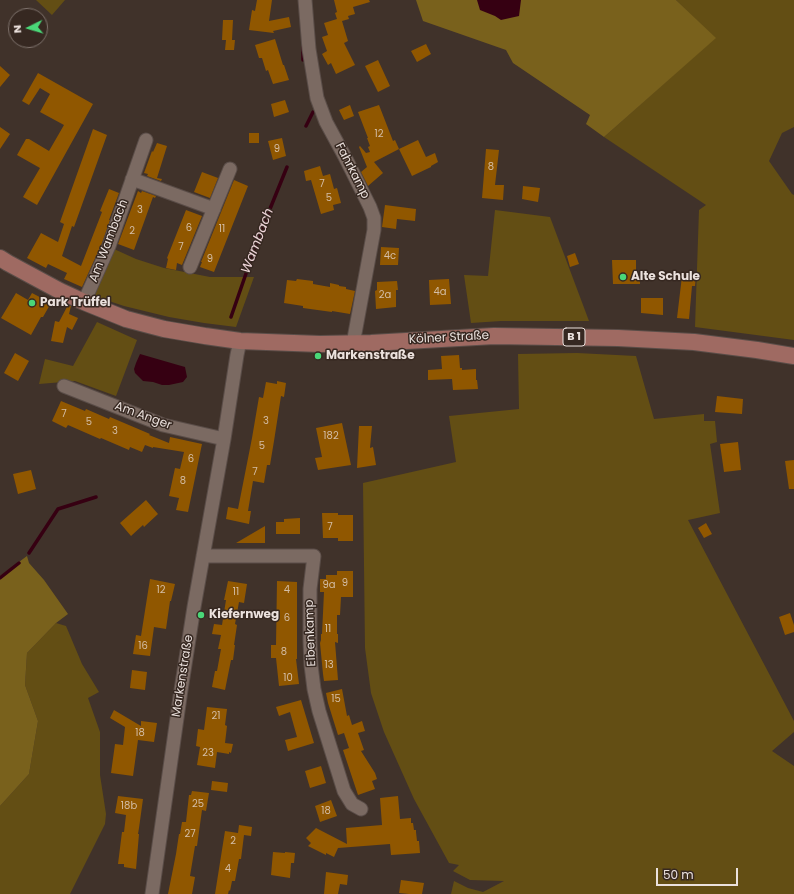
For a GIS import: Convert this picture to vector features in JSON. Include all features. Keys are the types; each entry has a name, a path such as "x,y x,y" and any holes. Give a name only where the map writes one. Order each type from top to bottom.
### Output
{"main road":[{"name":"Kölner Straße","path":"0,258 60,291 126,319 164,329 240,341 353,344 494,336 618,338 694,342 794,356"}],"street":[{"name":"Fahrkamp","path":"305,0 309,49 317,98 326,122 345,157 374,218 374,230 353,344"},
{"name":"Am Wambach","path":"84,302 109,246 146,140"},
{"path":"190,267 230,169"},
{"path":"132,179 214,209"},
{"name":"Markenstraße","path":"152,894 181,690 240,341"},
{"name":"Am Anger","path":"64,386 163,425 224,439"},
{"name":"Eibenkamp","path":"203,556 314,556 310,589 310,642 314,689 319,711 344,791 352,804 361,809"}],"shaded area":[{"path":"36,0 65,0 52,15 48,11 48,8 45,8"},
{"path":"416,0 676,0 716,38 604,137 586,124 590,115 513,63 506,50 423,21"},
{"path":"477,0 521,0 519,16 501,20 480,10"},
{"path":"676,0 794,0 794,127 782,133 769,161 794,195 794,340 695,327 699,210 706,205 604,137 715,38"},
{"path":"495,210 550,217 589,321 501,321 471,323 464,275 488,276"},
{"path":"114,249 136,259 164,268 210,277 254,277 236,327 169,317 124,306 94,296"},
{"path":"97,322 137,340 116,396 75,381 39,384 45,359 73,366"},
{"path":"577,353 636,356 654,419 704,414 704,421 715,421 717,442 710,444 720,513 688,520 794,721 794,732 772,751 794,766 794,894 451,894 454,881 468,888 483,892 504,881 470,880 453,871 459,865 449,863 414,799 384,732 371,693 365,648 363,483 456,462 449,416 519,409 518,354"},
{"path":"140,354 185,367 187,377 183,382 169,385 143,381 135,373 134,369"},
{"path":"27,556 29,563 44,580 68,614 56,623 27,653 25,685 38,721 29,774 0,806 0,576"},
{"path":"56,623 66,626 82,664 99,692 88,698 100,732 100,775 106,814 105,824 70,894 0,894 0,806 29,774 38,721 25,685 27,653"}],"building":[{"path":"257,0 272,0 269,21 289,17 291,27 273,31 274,33 249,30 252,10 255,11"},
{"path":"334,0 369,0 370,2 353,7 355,14 348,16 349,19 342,21 348,41 344,43 355,65 336,74 331,63 328,65 322,54 327,51 322,37 328,35 324,23 337,19"},
{"path":"223,20 233,20 232,40 235,40 234,50 225,50 226,40 222,40"},
{"path":"275,39 289,80 273,84 268,70 266,71 262,58 259,58 255,45"},
{"path":"426,44 431,54 417,62 411,51"},
{"path":"378,60 390,86 378,92 365,66"},
{"path":"0,66 10,75 0,87"},
{"path":"38,73 93,104 37,205 23,197 40,168 17,155 26,139 29,139 49,151 64,125 40,112 50,94 40,88 29,105 22,101"},
{"path":"285,100 289,112 274,117 271,104"},
{"path":"350,105 354,116 344,120 339,110"},
{"path":"379,105 393,141 395,140 399,149 374,162 383,173 368,186 361,172 367,167 359,147 360,146 366,153 370,152 368,147 370,146 358,112"},
{"path":"0,127 10,134 0,149"},
{"path":"93,129 107,135 62,256 81,266 102,212 100,211 109,189 119,193 102,243 82,287 64,279 67,273 48,264 46,268 27,258 41,233 58,242 64,224 60,222"},
{"path":"249,133 259,133 259,143 249,143"},
{"path":"282,138 286,156 273,160 268,141"},
{"path":"418,140 426,157 435,153 438,162 412,176 399,149"},
{"path":"157,143 167,146 157,178 162,179 161,181 147,176 148,174 144,173 152,151 153,152"},
{"path":"486,149 499,150 495,185 504,185 503,200 482,198"},
{"path":"320,166 323,176 330,174 334,189 337,188 341,203 333,205 334,210 321,214 311,180 306,181 304,171"},
{"path":"202,172 218,178 210,198 194,192"},
{"path":"234,180 248,186 214,272 200,267 201,262"},
{"path":"523,186 540,188 538,202 522,199"},
{"path":"138,191 156,196 155,198 153,197 134,250 118,244"},
{"path":"385,205 416,209 415,221 397,219 396,229 382,227"},
{"path":"186,210 202,216 182,265 177,263 176,270 166,268 167,258"},
{"path":"381,247 399,248 398,265 380,265"},
{"path":"575,253 579,264 570,267 567,256"},
{"path":"612,260 636,260 636,274 640,274 640,284 613,284"},
{"path":"682,276 696,277 695,286 692,286 689,319 677,318"},
{"path":"297,279 313,281 313,284 330,287 330,283 355,291 350,314 303,308 303,306 284,303 287,280 296,281"},
{"path":"449,279 451,304 430,305 429,280"},
{"path":"397,281 398,290 396,290 396,307 376,309 375,291 377,290 377,282"},
{"path":"16,293 28,300 32,293 51,303 31,335 1,318"},
{"path":"641,298 663,298 663,315 641,313"},
{"path":"68,305 71,306 69,314 78,318 72,330 67,327 63,343 51,341 55,321 59,322"},
{"path":"15,353 29,361 18,381 4,373"},
{"path":"459,355 460,368 462,368 462,370 476,369 478,389 453,390 452,379 428,380 428,370 442,369 441,356"},
{"path":"277,381 286,383 284,397 281,396 270,465 267,465 264,483 253,481 248,511 251,511 249,524 226,519 228,507 238,509 259,397 263,398 266,382 277,384"},
{"path":"717,396 743,399 742,414 715,412"},
{"path":"61,401 85,411 86,409 109,419 110,417 169,443 170,437 202,444 188,512 176,510 179,498 169,496 175,468 180,469 184,452 153,448 145,445 142,452 130,447 129,450 68,425 66,428 52,421"},
{"path":"342,423 351,465 318,470 315,458 322,457 316,428"},
{"path":"359,426 372,426 370,448 373,447 376,465 357,468"},
{"path":"738,442 741,470 724,472 720,444"},
{"path":"794,460 794,489 789,489 785,461"},
{"path":"31,470 36,489 18,494 13,474"},
{"path":"146,500 158,514 144,527 143,525 131,536 120,523"},
{"path":"322,513 353,515 353,541 338,541 338,538 323,538"},
{"path":"300,518 300,534 276,534 276,522 284,522 284,519"},
{"path":"706,523 712,534 704,538 698,528"},
{"path":"265,526 265,543 236,543"},
{"path":"337,571 353,571 353,597 341,597 340,615 337,615 338,643 335,642 338,680 324,681 320,643 322,634 324,592 320,592 320,579 326,579 326,575 337,575"},
{"path":"150,579 175,584 170,601 166,629 154,627 150,656 133,654 136,635 141,636"},
{"path":"228,581 247,584 244,603 239,602 235,624 237,625 233,660 231,660 225,690 212,687 221,649 218,649 221,635 212,634 214,624 222,625 226,600 224,600"},
{"path":"277,581 297,582 296,659 299,684 279,686 276,658 271,658 271,645 276,645"},
{"path":"790,613 794,625 794,632 785,635 779,617"},
{"path":"132,670 147,672 145,690 130,688"},
{"path":"342,689 347,716 349,715 352,725 362,721 365,731 358,733 364,750 361,751 375,773 377,779 372,781 375,789 358,795 343,750 349,748 344,733 338,735 326,693"},
{"path":"301,700 314,743 288,751 285,740 297,737 290,712 279,716 276,707"},
{"path":"207,707 227,709 225,743 233,744 231,753 229,752 229,754 217,752 215,768 197,765 200,747 196,746 198,729 204,730"},
{"path":"114,710 141,726 141,721 157,723 154,742 138,740 133,776 111,773 115,744 123,745 125,727 110,718"},
{"path":"321,766 326,783 310,788 305,771"},
{"path":"212,781 228,783 227,792 211,790"},
{"path":"192,791 209,793 206,811 202,810 197,846 195,846 190,876 195,877 192,894 168,894 179,834 182,822 186,822 189,795 191,795"},
{"path":"118,796 143,799 138,834 136,869 124,867 124,864 118,864 122,832 124,832 126,815 115,813"},
{"path":"398,796 400,819 411,818 411,823 413,823 414,830 416,830 417,841 419,841 420,853 391,855 390,844 338,848 334,857 326,853 326,855 308,846 311,843 306,838 316,828 347,844 346,828 382,825 380,798"},
{"path":"331,800 337,816 320,822 315,806"},
{"path":"239,825 252,827 251,836 244,835 241,859 239,859 235,881 232,881 230,891 229,890 228,894 215,894 225,831 238,833"},
{"path":"273,852 295,853 294,863 291,863 290,878 271,875"},
{"path":"326,872 348,875 347,885 340,884 338,894 324,894"},
{"path":"401,880 424,883 422,894 399,893"}],"waterway":[{"name":"Wambach","path":"303,47 303,60"},
{"name":"Wambach","path":"306,126 313,112"},
{"name":"Wambach","path":"231,317 259,236 287,167"},
{"name":"Wambach","path":"29,553 58,509 96,497"},
{"name":"Wambach","path":"0,578 19,563"}],"place":[{"name":"Alte Schule","path":"623,277"},
{"name":"Park Trüffel","path":"32,303"},
{"name":"Markenstraße","path":"318,356"},
{"name":"Kiefernweg","path":"201,615"}]}
